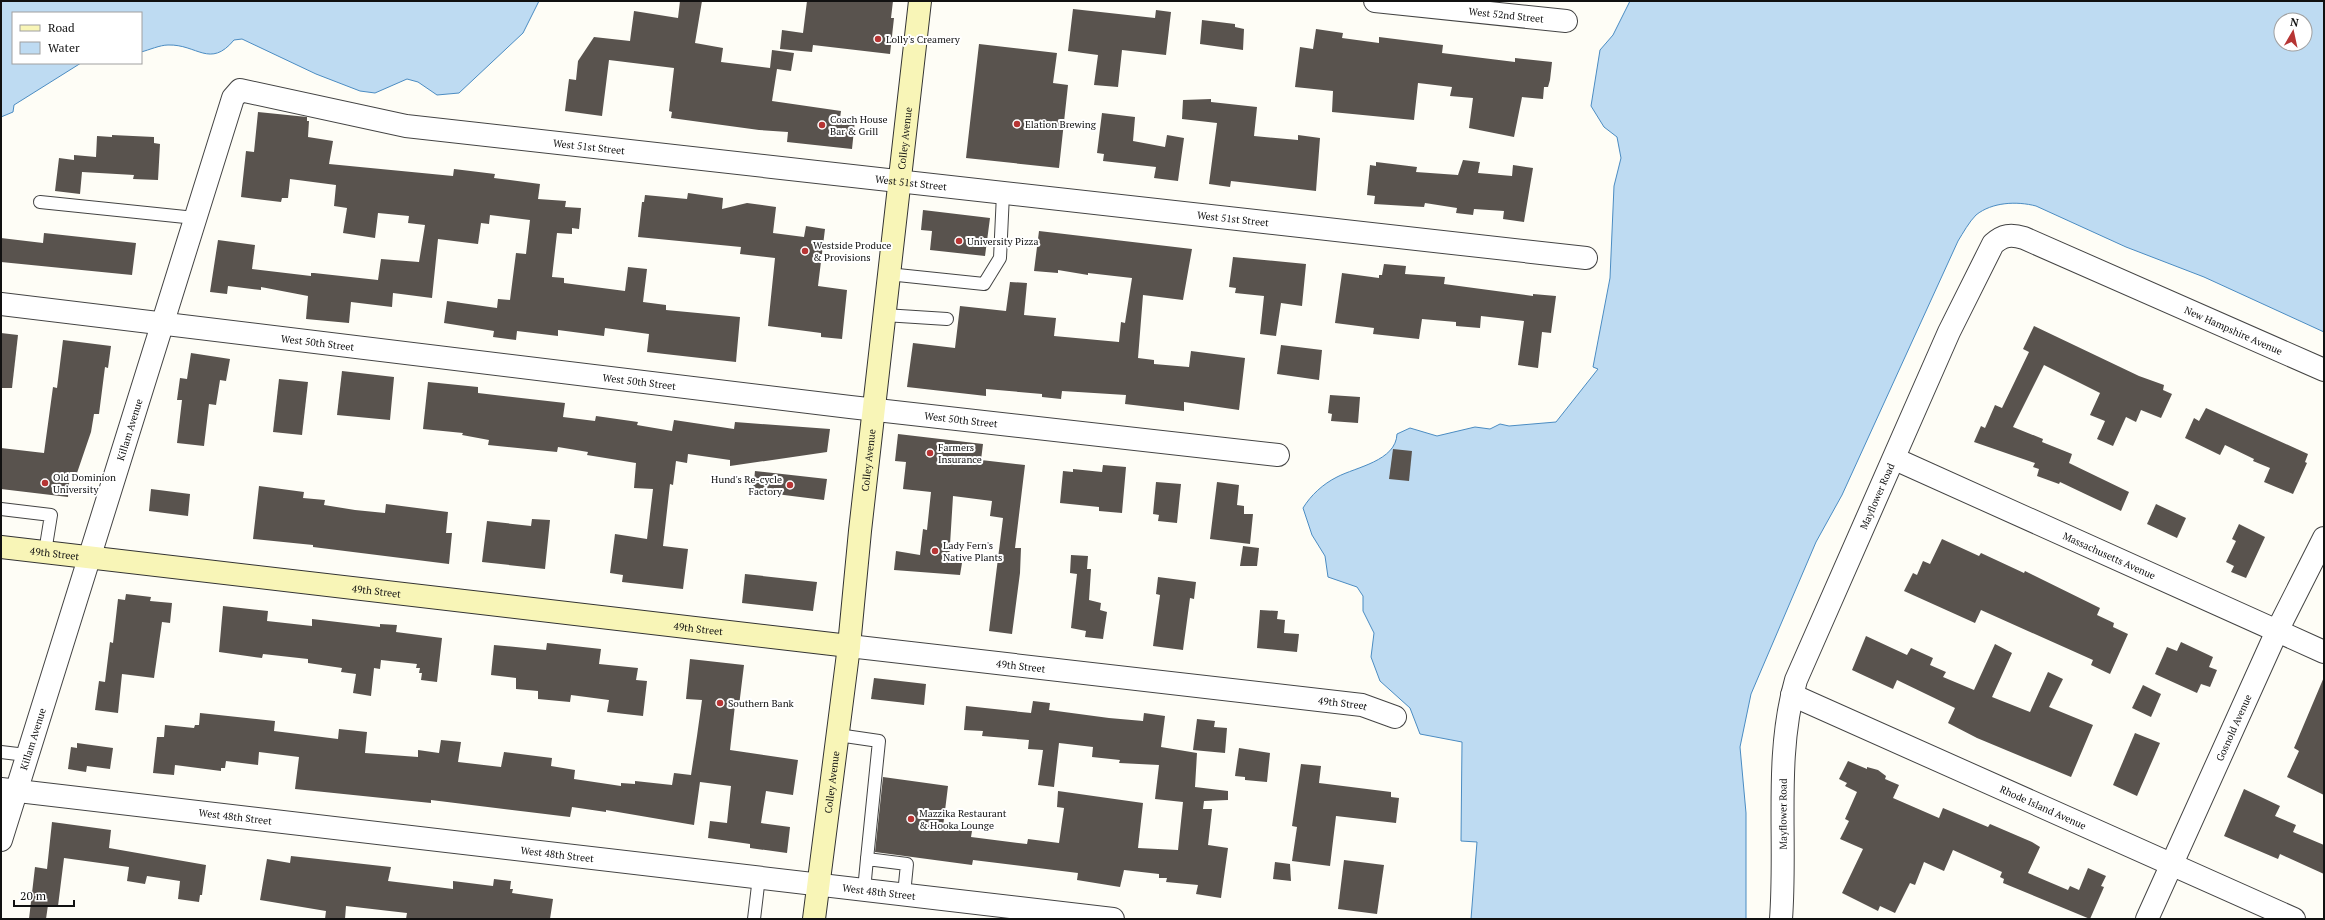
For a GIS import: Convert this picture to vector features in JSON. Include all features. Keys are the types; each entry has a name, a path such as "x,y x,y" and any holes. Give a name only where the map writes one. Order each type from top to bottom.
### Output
{"main road":[{"name":"Colley Avenue","path":"814,919 849,646 898,182 920,1"},
{"name":"49th Street","path":"1,547 849,646"}],"street":[{"name":"West 52nd Street","path":"1375,1 1566,21"},
{"name":"West 51st Street","path":"240,90 406,126 1003,194 1586,258"},
{"name":"Killam Avenue","path":"1,840 9,790 26,755 233,98 240,90"},
{"name":"Mayflower Road","path":"1781,919 1784,874 1783,752 1792,695 1796,680 1953,326 1993,244 2001,237 2013,235 2024,238 2142,290"},
{"name":"New Hampshire Avenue","path":"2142,290 2324,370"},
{"name":"West 50th Street","path":"1,304 874,409 1278,455"},
{"name":"Massachusetts Avenue","path":"1895,459 2324,652"},
{"name":"Gosnold Avenue","path":"2147,919 2277,631 2324,538"},
{"name":"49th Street","path":"849,646 1362,705 1395,716"},
{"name":"Rhode Island Avenue","path":"1792,695 2294,919"},
{"name":"West 48th Street","path":"9,790 1113,919"}],"lane":[{"path":"888,274 984,284 1000,258 1003,194"},
{"path":"40,202 196,218"},
{"path":"884,314 947,319"},
{"path":"1,509 51,515 45,552"},
{"path":"838,734 879,741 864,890"},
{"path":"1,752 26,755"},
{"path":"867,859 907,864 904,894"},
{"path":"754,919 759,877"}],"water":[{"path":"1,1 539,1 523,33 459,93 437,95 418,82 407,79 375,93 360,91 316,74 242,39 234,40 218,53 203,53 187,48 168,45 142,52 142,12 12,12 12,64 79,64 14,105 13,112 1,117"},
{"path":"1630,1 2324,1 2324,332 2204,277 2126,247 2029,204 2013,203 1989,207 1976,215 1958,241 1842,495 1816,542 1751,694 1740,747 1746,813 1746,919 1471,919 1477,842 1461,841 1462,742 1420,734 1410,708 1380,681 1371,657 1374,633 1363,611 1363,596 1357,587 1328,577 1325,556 1312,535 1303,508 1322,486 1337,477 1383,457 1390,451 1395,443 1397,434 1410,428 1437,436 1475,427 1490,429 1500,424 1509,426 1556,422 1598,369 1593,367 1610,278 1614,186 1621,158 1617,137 1604,127 1591,106 1600,50 1613,35"}],"building":[{"path":"680,1 702,1 695,43 723,48 721,62 770,68 772,50 794,53 791,71 777,69 772,101 841,111 840,118 855,120 852,149 787,142 788,132 759,130 671,118 672,112 669,111 674,68 609,60 602,116 565,111 569,79 576,80 578,61 594,37 630,41 634,11 678,18"},
{"path":"807,1 893,1 891,18 894,18 890,54 813,45 812,52 780,49 782,30 803,33"},
{"path":"1073,9 1155,18 1156,10 1171,12 1166,55 1122,50 1118,87 1094,85 1098,55 1068,51"},
{"path":"1202,20 1235,24 1235,27 1244,29 1243,50 1200,44"},
{"path":"1316,29 1343,33 1342,38 1379,43 1379,37 1443,45 1442,53 1515,62 1515,58 1552,62 1550,80 1548,87 1544,87 1543,99 1522,97 1514,137 1469,128 1473,98 1450,96 1452,87 1418,83 1414,120 1332,112 1333,91 1295,87 1300,47 1313,49"},
{"name":"Elation Brewing","path":"979,44 1057,53 1053,83 1068,85 1059,168 966,158"},
{"path":"1211,99 1211,102 1257,107 1254,136 1298,140 1298,135 1320,138 1316,191 1231,181 1230,187 1209,184 1217,123 1182,119 1183,100"},
{"path":"258,112 307,117 307,121 309,121 308,137 333,141 329,164 453,176 454,169 495,174 494,178 540,184 538,199 566,201 565,207 581,208 579,229 572,228 572,234 557,233 552,277 564,278 564,283 625,291 628,267 647,269 643,302 666,305 666,310 740,317 736,362 647,352 649,334 605,328 604,336 558,330 558,336 517,331 516,340 493,337 494,331 444,323 447,301 497,308 498,299 510,300 516,253 526,254 530,220 490,215 489,224 481,223 478,244 438,239 432,298 393,293 392,307 351,302 349,323 306,319 308,296 261,287 261,290 228,286 227,294 210,292 218,240 255,245 252,269 311,276 311,273 314,273 378,280 381,259 419,262 425,225 408,223 409,216 378,213 375,238 343,233 347,208 334,206 336,185 290,179 288,198 282,198 281,202 241,197 246,151 254,152"},
{"path":"1102,113 1135,117 1133,141 1165,147 1167,135 1184,138 1178,181 1154,178 1156,167 1103,161 1104,154 1097,153"},
{"path":"112,135 154,137 154,143 160,144 158,180 133,179 134,175 82,172 80,194 55,191 59,158 74,160 74,155 96,157 97,136 112,137"},
{"path":"1463,160 1480,162 1478,173 1512,176 1513,165 1533,168 1524,222 1503,219 1504,211 1474,209 1473,215 1456,213 1457,208 1425,203 1424,207 1374,204 1375,196 1367,195 1370,165 1376,166 1376,162 1417,167 1416,172 1458,175"},
{"path":"688,193 723,198 722,209 747,203 776,207 773,233 804,237 806,226 825,229 818,286 847,290 842,339 821,337 821,333 768,326 775,258 740,254 741,247 638,237 642,202 644,202 645,195 687,199"},
{"name":"University Pizza","path":"923,210 990,218 985,256 930,250 932,231 921,230"},
{"path":"1039,231 1192,249 1183,300 1143,295 1138,358 1154,360 1154,364 1189,367 1191,351 1245,358 1239,410 1184,402 1184,411 1125,404 1126,395 1062,391 1061,399 1042,397 1042,394 986,389 986,396 907,387 913,343 955,348 960,306 1006,311 1010,282 1027,283 1024,315 1056,318 1054,336 1119,342 1121,322 1125,323 1132,278 1088,273 1088,275 1058,270 1058,273 1034,271"},
{"path":"44,233 136,243 132,275 1,262 1,238 43,243"},
{"path":"1233,257 1306,264 1302,306 1281,303 1276,336 1260,334 1264,296 1235,293 1236,288 1229,287"},
{"path":"1384,264 1406,266 1405,274 1445,277 1444,284 1533,296 1533,294 1556,296 1551,333 1542,332 1538,368 1518,365 1524,321 1481,316 1480,328 1456,326 1456,322 1422,319 1419,339 1373,334 1374,328 1335,323 1342,273 1379,278 1379,275 1382,275"},
{"path":"2034,326 2139,376 2164,385 2163,390 2172,394 2161,418 2141,410 2136,422 2126,417 2113,446 2097,439 2105,421 2090,415 2100,393 2044,365 2013,427 2043,439 2042,442 2072,454 2069,463 2129,492 2121,511 2060,482 2059,484 2037,476 2039,469 2033,467 2035,463 1974,442 1981,426 1985,428 1995,405 2002,408 2029,352 2023,349"},
{"path":"1,333 18,335 12,388 1,388"},
{"path":"63,340 111,346 108,368 105,367 99,414 94,414 91,432 77,473 70,472 68,497 1,489 1,448 44,453 53,387 57,388"},
{"path":"1281,345 1322,350 1319,380 1277,374"},
{"path":"191,353 230,359 226,381 220,380 216,405 209,404 204,446 177,443 182,400 177,400 180,378 187,379"},
{"path":"342,371 394,377 390,420 337,415"},
{"path":"279,379 308,382 302,435 273,432"},
{"path":"428,382 478,387 478,393 565,403 563,417 595,421 596,416 638,422 637,425 672,431 674,420 734,429 735,422 830,429 827,452 730,466 730,460 688,454 687,463 676,461 673,485 670,484 663,546 688,549 683,589 622,582 623,575 610,573 615,534 647,539 653,489 634,488 636,463 587,455 588,452 558,447 557,452 488,445 489,440 462,435 463,433 423,429"},
{"path":"1330,395 1360,397 1358,423 1331,421 1332,414 1328,413"},
{"path":"2206,408 2308,454 2305,462 2307,463 2293,494 2264,482 2270,468 2253,461 2254,459 2225,445 2220,455 2185,438 2194,418 2199,421"},
{"path":"898,434 983,444 981,460 1025,465 1015,548 1021,548 1020,573 1012,634 989,631 1003,518 990,516 992,501 953,496 949,561 962,563 960,575 894,570 896,551 920,555 923,529 927,530 931,492 903,489 906,462 895,461"},
{"path":"1393,449 1412,451 1409,481 1389,479"},
{"path":"1103,465 1126,467 1122,513 1099,511 1099,507 1060,503 1063,471 1073,472 1073,469 1102,472"},
{"name":"Hund's Re-cycle Factory","path":"755,471 827,479 824,500 753,491"},
{"path":"1156,482 1181,484 1177,523 1158,521 1159,515 1153,514"},
{"path":"1217,482 1239,485 1237,505 1244,506 1244,514 1253,514 1250,544 1210,539"},
{"path":"259,486 304,492 303,498 325,500 324,505 355,510 385,513 386,504 448,512 446,533 452,533 449,564 313,547 313,545 253,539"},
{"path":"151,489 190,494 188,516 149,511"},
{"path":"2156,504 2186,518 2177,538 2147,524"},
{"path":"532,519 550,520 545,569 482,562 487,521 531,526"},
{"path":"2239,524 2265,537 2246,578 2231,572 2234,566 2226,562 2236,541 2232,539"},
{"path":"1942,539 1979,556 1981,553 2024,573 2025,571 2100,608 2097,615 2114,623 2113,627 2128,634 2110,674 2091,665 2093,660 1981,610 1975,623 1904,591 1913,573 1917,575 1923,561 1930,564"},
{"path":"1243,546 1259,548 1257,566 1240,566"},
{"path":"1071,555 1088,556 1087,569 1091,569 1089,600 1101,603 1100,610 1107,612 1103,639 1085,637 1086,631 1071,628 1077,574 1070,573"},
{"path":"745,574 817,582 813,611 742,603"},
{"path":"1158,577 1196,582 1194,599 1190,598 1183,650 1153,646 1160,595 1156,594"},
{"path":"126,594 151,597 150,601 172,603 170,623 162,622 154,678 122,674 118,713 95,710 99,681 105,682 110,642 113,643 118,599 125,600"},
{"path":"223,606 268,611 267,621 312,626 312,619 380,627 380,624 397,625 396,632 442,638 437,682 421,680 422,673 419,673 420,668 416,668 417,664 381,660 380,669 374,668 371,696 353,693 356,674 341,672 342,668 308,663 308,659 263,654 262,658 219,652"},
{"path":"1260,610 1278,611 1277,619 1285,620 1284,633 1299,634 1297,652 1257,648"},
{"path":"1866,636 1907,655 1911,648 1933,658 1930,665 1946,672 1943,677 1974,690 1995,644 2012,653 1992,697 2030,712 2048,672 2063,679 2049,707 2093,725 2071,777 1977,738 1948,723 1955,708 1897,680 1893,689 1852,670"},
{"path":"2181,642 2213,657 2209,667 2217,670 2210,687 2201,684 2197,693 2155,674 2167,647 2177,651"},
{"path":"547,643 601,649 599,664 638,668 636,680 647,681 643,716 607,712 609,700 571,695 570,702 538,699 538,691 516,689 516,678 491,675 494,645 546,650"},
{"path":"690,659 744,665 739,706 735,705 730,750 798,760 793,795 766,791 761,823 790,827 787,853 750,848 750,844 708,838 710,821 727,823 731,786 700,782 694,825 606,810 606,812 572,807 570,817 431,800 431,803 295,789 299,757 259,752 258,765 226,761 225,768 221,768 221,771 175,765 174,775 153,773 157,737 164,737 165,725 194,728 195,725 199,725 200,713 275,721 274,731 338,739 339,729 367,732 365,753 418,757 418,750 439,753 441,740 461,742 458,762 501,767 504,752 552,758 551,766 575,770 574,779 621,786 621,783 635,784 635,781 672,785 674,773 691,775 697,736 702,700 686,699"},
{"path":"2324,677 2324,795 2287,777 2299,751 2294,748"},
{"path":"874,678 926,684 924,705 871,699"},
{"path":"2143,685 2161,694 2151,717 2132,708"},
{"path":"1033,701 1050,703 1049,710 1109,718 1143,721 1144,713 1165,716 1161,747 1197,753 1195,787 1228,791 1228,800 1204,801 1203,809 1212,809 1208,845 1228,848 1221,898 1196,894 1198,885 1166,882 1167,878 1159,878 1159,874 1124,870 1120,887 1077,880 1078,873 973,860 972,865 875,852 883,777 948,786 943,827 972,831 971,837 1027,844 1028,839 1059,843 1064,808 1057,807 1058,791 1143,803 1138,848 1178,850 1183,802 1155,799 1159,765 1119,763 1120,760 1092,757 1093,747 1059,743 1054,787 1038,785 1043,750 1028,749 1029,740 982,736 983,731 964,730 966,706 1031,713"},
{"path":"1197,719 1215,721 1214,727 1227,728 1225,753 1193,750"},
{"path":"2135,733 2160,743 2137,796 2113,785"},
{"path":"77,743 113,748 110,769 87,766 86,772 68,769 71,747 77,748"},
{"path":"1239,748 1270,753 1267,782 1245,780 1245,777 1235,776"},
{"path":"1848,761 1867,769 1867,767 1878,770 1886,776 1885,779 1899,785 1893,798 1939,818 1943,808 1988,827 1990,824 2032,842 2040,847 2028,873 2068,890 2070,886 2079,890 2088,868 2106,876 2101,886 2104,887 2090,919 2003,883 2004,879 2000,877 2002,872 1953,850 1944,871 1924,862 1915,885 1910,883 1895,913 1880,906 1878,911 1842,893 1863,849 1840,839 1849,821 1845,819 1857,792 1845,786 1847,783 1839,779"},
{"path":"1301,764 1321,766 1319,783 1391,792 1391,797 1399,798 1396,823 1336,816 1330,866 1292,861 1297,827 1292,826"},
{"path":"2244,789 2280,806 2275,816 2296,825 2293,832 2324,845 2324,874 2280,854 2278,859 2224,836"},
{"path":"52,822 111,830 109,848 206,865 202,895 200,895 199,902 178,899 180,881 147,876 145,884 127,881 129,867 64,858 58,906 48,905 46,919 29,919 35,867 47,869"},
{"path":"291,856 391,867 388,881 453,889 453,881 493,886 494,879 511,881 510,889 513,889 512,893 553,899 550,919 406,919 407,913 346,906 345,919 325,919 326,911 260,900 267,859 290,863"},
{"path":"1344,860 1384,865 1377,914 1338,909"},
{"path":"1275,862 1290,864 1291,881 1273,879"}],"place":[{"name":"Lolly's Creamery","path":"878,39"},
{"name":"Elation Brewing","path":"1017,124"},
{"name":"Coach House Bar & Grill","path":"822,125"},
{"name":"University Pizza","path":"959,241"},
{"name":"Westside Produce & Provisions","path":"805,251"},
{"name":"Farmers Insurance","path":"930,453"},
{"name":"Old Dominion University","path":"45,483"},
{"name":"Hund's Re-cycle Factory","path":"790,485"},
{"name":"Lady Fern's Native Plants","path":"935,551"},
{"name":"Southern Bank","path":"720,703"},
{"name":"Mazzika Restaurant & Hooka Lounge","path":"911,819"}]}
